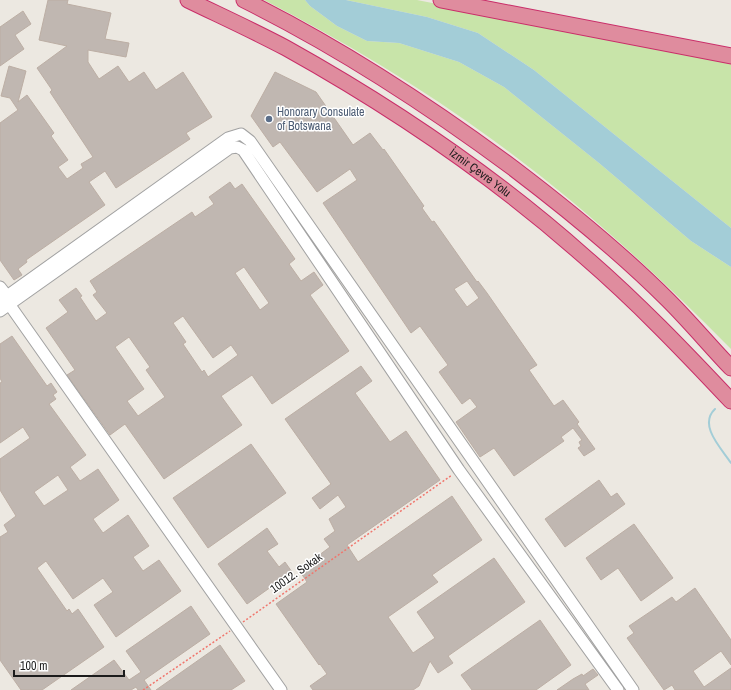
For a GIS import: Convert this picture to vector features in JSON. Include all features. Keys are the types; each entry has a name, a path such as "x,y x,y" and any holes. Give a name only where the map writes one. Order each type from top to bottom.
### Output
{"highway":[{"name":"İzmir Çevre Yolu","path":"188,0 285,48 335,77 394,113 459,158 539,218 585,257 654,320 731,401"},
{"name":"İzmir Çevre Yolu","path":"244,0 346,56 437,113 549,196 604,242 668,300 731,368"},
{"path":"440,0 731,56"},
{"path":"699,333 731,362"}],"street":[{"path":"236,147 241,134"},
{"path":"4,303 228,138 241,134"},
{"path":"241,134 250,141 633,690"},
{"path":"4,303 230,148 236,147 243,150 459,470 618,690"},
{"path":"0,287 4,303 281,690"}],"path":[{"name":"10012. Sokak","path":"143,690 459,470"}],"green space":[{"path":"264,0 305,0 310,6 337,26 367,41 399,43 459,62 504,87 599,163 691,241 731,267 731,349 675,293 587,214 556,188 493,140 466,120 410,83 352,48"},
{"path":"346,0 417,0 731,62 731,228 534,70 478,33 427,17"}],"water":[{"path":"305,0 346,0 427,17 478,33 534,70 731,228 731,267 691,241 599,163 504,87 459,62 399,43 367,41 337,26 310,6"}],"building":[{"path":"48,0 68,0 67,4 111,13 105,39 129,43 126,57 88,50 88,62 99,79 118,66 129,82 144,72 156,90 183,72 212,117 186,133 190,139 116,188 105,171 89,182 105,205 26,260 27,262 18,269 22,275 14,280 0,260 0,123 18,110 10,98 1,96 9,66 26,71 18,102 27,95 54,133 51,136 68,160 58,167 67,179 83,168 81,164 93,157 50,92 52,90 37,68 67,46 39,40"},
{"path":"23,11 31,24 15,35 24,49 0,66 0,27"},
{"path":"275,72 316,92 353,145 370,133 383,150 384,149 424,206 422,208 432,222 434,221 477,282 478,281 487,293 537,365 529,370 554,406 563,400 579,422 577,424 595,449 584,456 578,448 581,446 579,442 582,440 573,428 561,437 564,441 514,476 494,448 480,457 456,422 477,407 470,398 462,404 439,372 448,365 420,326 411,333 323,203 357,180 350,169 317,192 280,142 273,147 251,116","holes":["467,281 479,298 467,307 454,289"]},
{"path":"230,182 235,189 242,184 295,259 289,264 301,281 314,272 323,285 310,295 349,351 272,404 252,375 221,396 242,425 164,479 125,424 110,435 67,375 75,370 46,328 68,312 59,300 76,288 82,296 80,297 96,321 107,313 93,295 97,292 90,281 192,212 195,217 214,204 209,197","holes":["244,267 269,303 260,310 235,273","183,316 213,358 231,345 238,355 208,377 204,370 202,372 183,344 186,342 173,323","129,337 150,367 146,370 165,397 138,416 127,401 144,389 115,347"]},
{"path":"12,336 47,386 51,383 57,392 53,395 56,399 49,404 86,455 70,467 80,481 98,469 119,500 93,519 103,533 128,515 149,546 133,557 143,571 159,560 181,591 116,637 94,605 113,592 103,578 73,599 46,561 37,568 67,611 69,609 72,614 78,609 104,647 42,690 21,690 0,660 0,537 8,532 4,525 16,516 0,490 0,459 30,438 23,427 0,443 0,383 2,382 0,378 0,344","holes":["58,475 68,490 44,506 34,492"]},
{"path":"361,366 372,381 355,393 390,442 406,431 440,480 347,545 358,562 452,496 482,540 432,575 438,582 388,617 413,653 435,638 417,612 494,558 525,602 448,656 453,663 438,673 430,661 419,686 413,690 313,690 310,686 327,674 276,604 307,582 299,570 330,547 324,539 335,531 329,519 346,507 338,495 320,509 312,498 331,484 285,419"},
{"path":"251,444 286,493 208,548 173,498"},
{"path":"599,480 611,497 617,493 625,504 565,547 545,519"},
{"path":"634,524 673,578 641,601 618,568 601,580 586,558"},
{"path":"267,528 278,544 267,551 279,567 285,562 292,572 247,604 218,564"},
{"path":"695,588 731,640 731,665 721,651 693,671 704,687 731,668 731,690 675,690 672,685 664,690 627,638 634,633 629,626 672,597 676,602"},
{"path":"191,606 210,634 144,680 151,690 138,690 136,687 131,690 71,690 114,660 129,680 141,672 126,651"},
{"path":"540,620 571,665 536,690 472,690 461,675"},
{"path":"220,645 245,681 231,690 156,690"},
{"path":"593,669 598,675 585,684 589,690 557,690 573,679 582,674 583,676"}],"waterway":[{"path":"715,409 710,415 710,429 717,444 731,463"}],"place":[{"name":"Honorary Consulate of Botswana","path":"269,119"}]}
